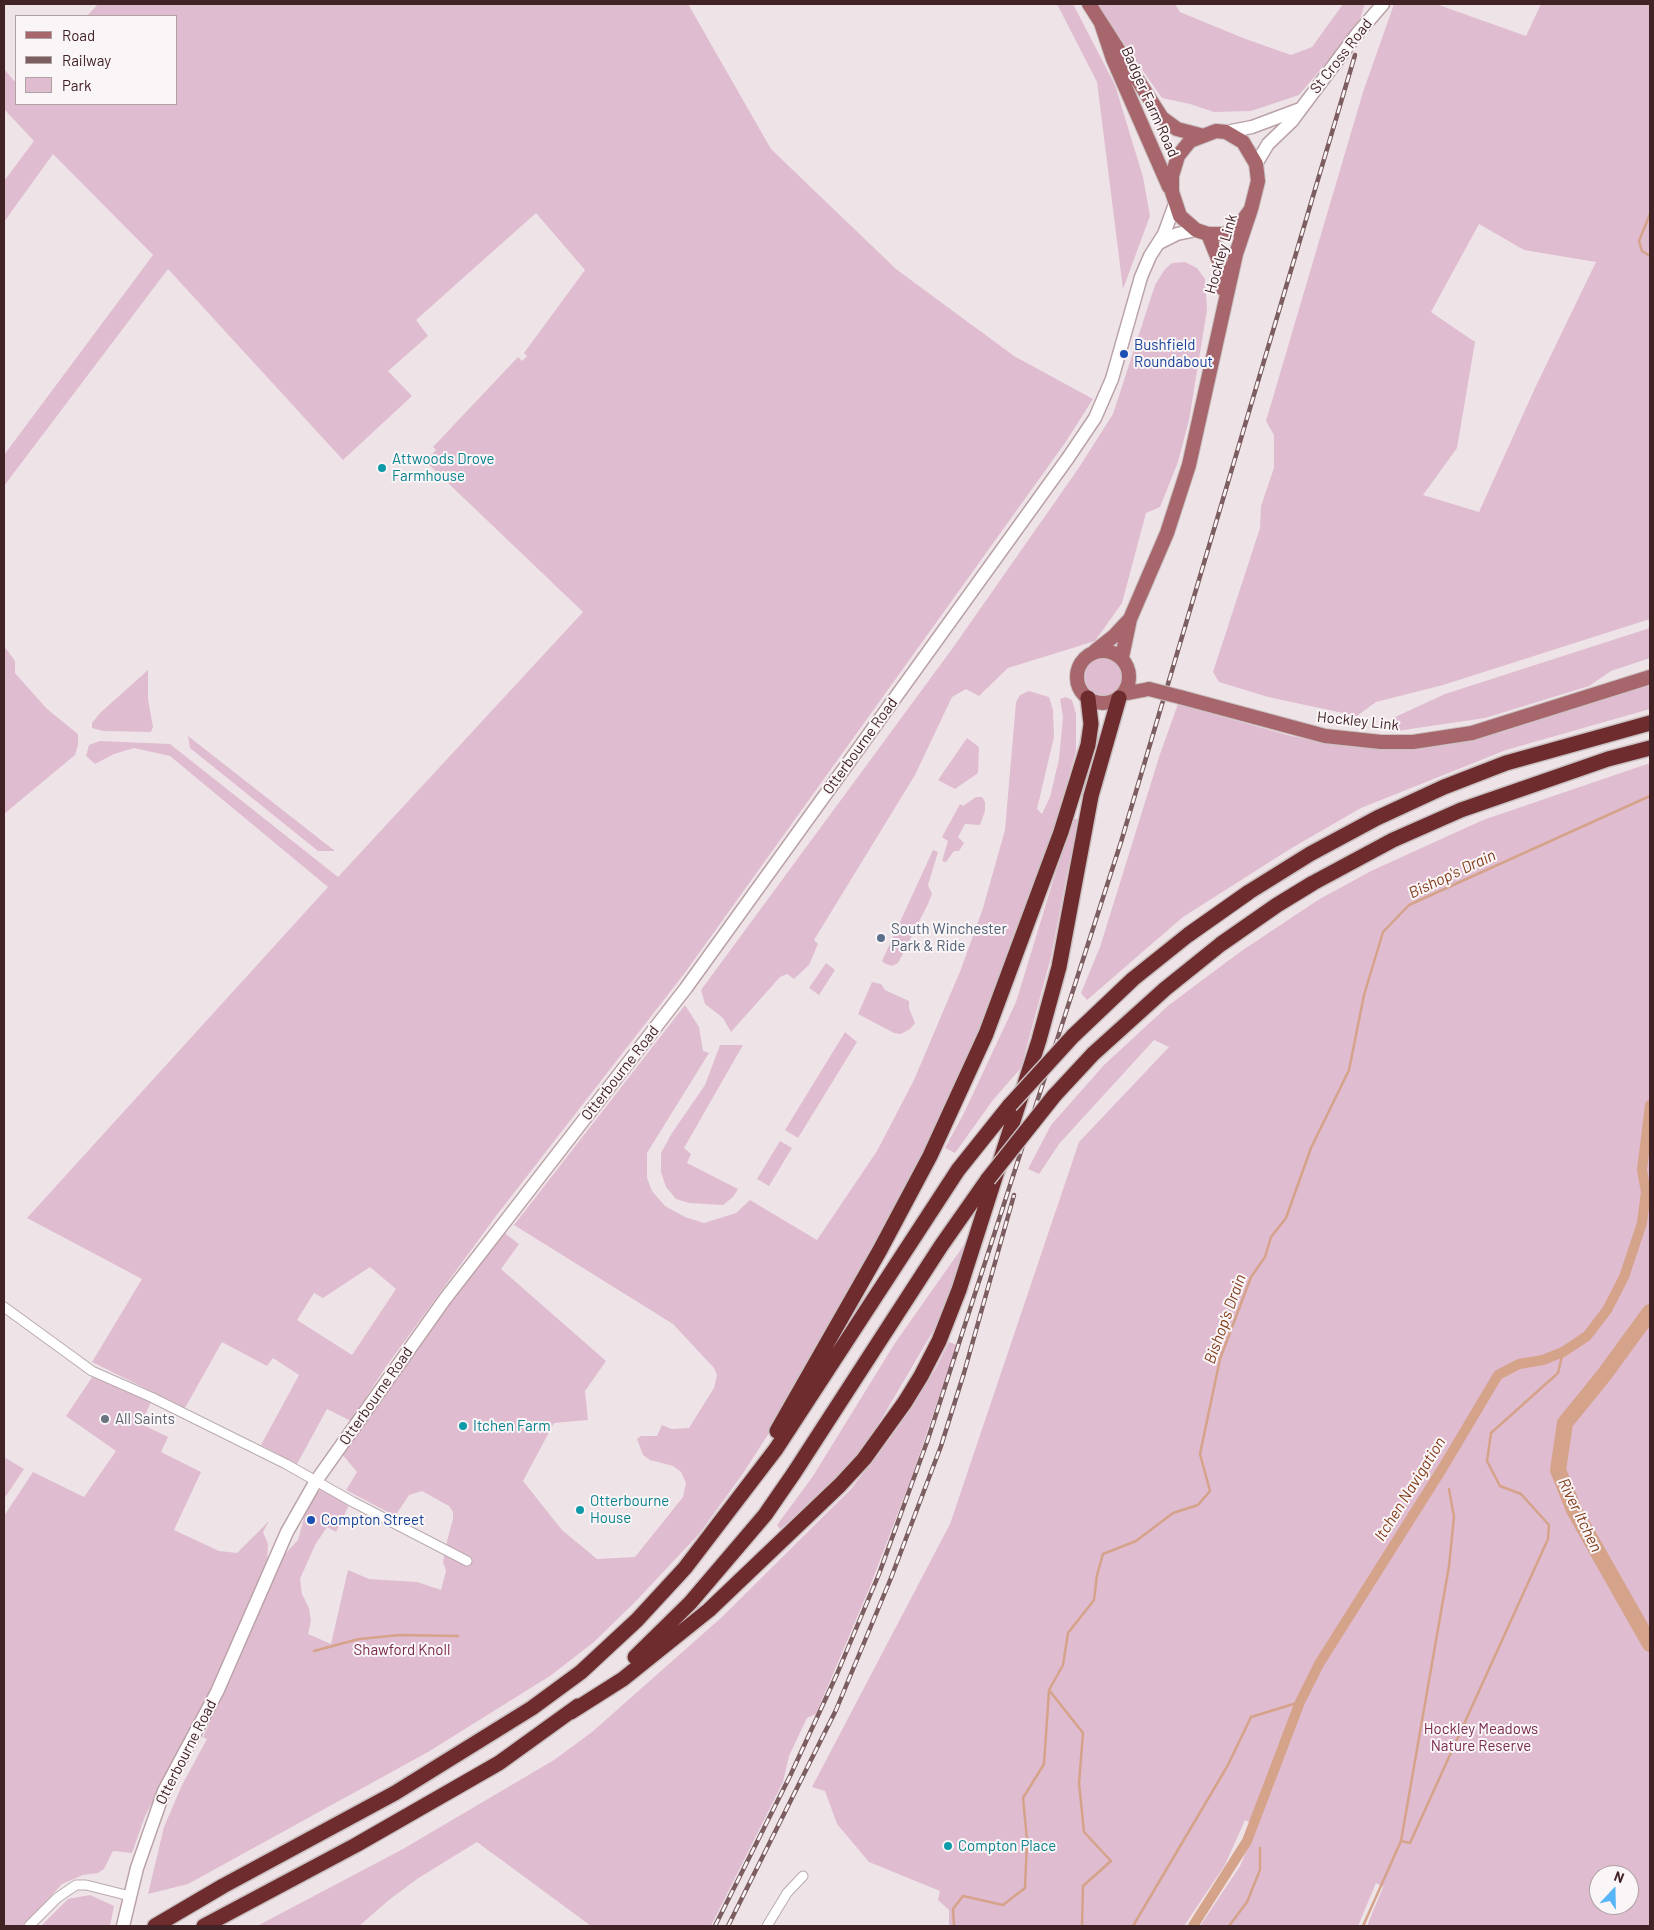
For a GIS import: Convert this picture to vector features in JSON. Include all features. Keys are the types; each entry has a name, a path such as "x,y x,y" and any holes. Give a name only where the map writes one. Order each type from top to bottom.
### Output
{"highway":[{"path":"204,1926 356,1845 483,1772 623,1679 709,1610 827,1498 864,1460 921,1376 939,1341 959,1290 1039,1040 1061,958 1091,796 1121,696"},
{"path":"738,1499 880,1250 950,1116 982,1044 1061,832 1085,754 1091,724 1088,698"},
{"path":"155,1926 223,1886 395,1793 532,1708 580,1672 637,1620 685,1568 738,1499 814,1393 958,1170 1010,1105 1073,1036 1133,980 1188,935 1249,892 1310,854 1376,818 1444,787 1506,763 1650,723"},
{"path":"571,1712 648,1646 690,1603 754,1528 794,1473 946,1238 988,1179 1054,1096 1094,1054 1165,989 1221,944 1313,883 1393,840 1461,810 1608,759 1650,748"}],"main road":[{"name":"Badger Farm Road","path":"1089,4 1121,51 1162,118 1177,129 1200,135"},
{"name":"Badger Farm Road","path":"1101,24 1113,60 1173,198"},
{"path":"1216,131 1226,132 1243,142 1256,164 1258,181 1251,210 1239,226 1232,231 1202,232 1180,216 1173,198 1172,170 1178,156 1190,141 1200,135 1216,131"},
{"name":"Hockley Link","path":"1122,658 1130,619 1167,533 1189,465 1236,254 1251,210"},
{"name":"Hockley Link","path":"1202,232 1223,271 1224,307"},
{"name":"Hockley Link","path":"1094,652 1114,636 1130,619"},
{"path":"1109,650 1122,658 1130,673 1127,688 1121,696 1107,703 1088,698 1080,688 1077,676 1083,659 1094,652 1109,650"},
{"name":"Hockley Link","path":"1130,673 1150,689 1325,736 1381,742 1413,742 1472,733 1650,676"},
{"name":"Hockley Link","path":"1121,696 1150,689"}],"street":[{"name":"St Cross Road","path":"1256,164 1268,144 1292,121 1383,4"},
{"name":"St Cross Road","path":"1226,132 1252,127 1300,109"},
{"name":"Otterbourne Road","path":"124,1924 130,1896 164,1791 229,1668 287,1532 316,1481 445,1299 686,988 1095,418 1112,379 1141,278 1150,256 1159,242 1173,198"},
{"path":"1159,242 1176,234 1202,232"},
{"path":"4,1307 92,1371 151,1397 467,1561"},
{"path":"767,1926 787,1893 803,1876"},
{"path":"29,1926 57,1898 76,1885 86,1885 130,1896"}],"green space":[{"path":"98,4 688,4 771,149 896,269 1014,356 1093,399 1065,443 684,974 496,1216 385,1368 351,1421 327,1409 297,1464 261,1445 299,1375 273,1358 267,1366 222,1342 185,1408 92,1362 142,1279 27,1218 328,887 170,756 134,748 114,754 95,764 86,756 89,745 100,741 170,744 338,877 583,612 425,461 436,450 433,447 518,357 522,361 527,356 524,353 585,270 536,213 416,320 428,336 388,371 412,396 343,460 168,269 4,486 4,455 153,255 53,154 4,222 4,181 34,141 4,109 4,69 15,82 15,105 178,105 178,15 88,15","holes":["370,1267 396,1289 352,1355 297,1320 314,1293 323,1298"]},
{"path":"1057,4 1073,4 1115,85 1143,177 1150,216 1123,289 1097,82"},
{"path":"1096,4 1175,4 1180,12 1291,55 1312,47 1343,4 1365,4 1358,25 1299,95 1251,111 1214,112 1162,98"},
{"path":"1394,4 1436,4 1526,36 1541,4 1650,4 1650,619 1443,685 1376,702 1357,716 1268,697 1219,682 1213,672 1260,528 1261,506 1274,468 1274,435 1266,421 1363,92","holes":["1479,224 1524,250 1596,262 1535,388 1479,512 1423,495 1457,448 1475,342 1431,312"]},
{"path":"1185,262 1197,268 1205,279 1207,310 1189,420 1178,462 1160,507 1146,513 1122,603 1095,641 1008,668 979,696 966,689 952,697 915,775 814,940 818,944 809,965 794,979 787,974 780,977 731,1032 723,1018 705,1004 701,990 952,649 1078,469 1113,414 1155,285 1165,269 1172,263"},
{"path":"1650,628 1650,658 1611,671 1589,686 1485,718 1390,732 1393,718 1445,694"},
{"path":"4,646 15,661 15,673 47,709 78,734 78,745 75,755 4,814"},
{"path":"1104,658 1111,659 1117,664 1122,670 1122,684 1117,690 1111,695 1104,696 1097,695 1091,690 1086,684 1085,677 1086,670 1091,664 1097,659"},
{"path":"148,670 148,699 153,727 151,732 103,731 92,728 92,723 100,713"},
{"path":"1644,686 1650,686 1650,709 1506,750 1361,808 1290,849 1183,917 1087,1000 1081,993 1100,947 1160,754 1178,704 1291,736 1350,747 1398,748 1448,745 1502,732"},
{"name":"Shawford Knoll","path":"1029,691 1049,697 1053,710 1054,737 1037,809 1042,814 1050,797 1059,759 1063,717 1060,699 1066,697 1072,700 1076,714 1076,751 1048,850 969,1057 930,1143 780,1416 742,1475 699,1534 635,1602 594,1642 550,1676 428,1752 188,1884 148,1894 164,1827 182,1785 207,1739 203,1737 231,1674 168,1773 145,1816 132,1853 113,1851 104,1869 98,1873 83,1875 62,1884 24,1926 4,1926 4,1516 33,1472 84,1497 116,1451 66,1416 93,1376 151,1402 141,1424 168,1437 161,1452 201,1472 174,1530 219,1551 237,1553 269,1521 263,1532 268,1544 267,1565 271,1583 284,1555 298,1540 307,1507 314,1495 322,1489 349,1505 336,1532 327,1527 315,1545 300,1579 302,1594 309,1608 311,1621 308,1634 331,1644 348,1570 369,1579 417,1582 441,1590 446,1571 443,1562 453,1519 453,1512 449,1506 422,1491 409,1495 395,1516 346,1490 357,1472 342,1454 502,1231 519,1244 501,1269 606,1361 585,1391 588,1420 554,1423 523,1481 562,1530 597,1559 635,1557 683,1497 686,1483 681,1472 673,1466 650,1460 643,1455 637,1439 641,1436 657,1436 662,1425 672,1429 689,1428 714,1388 717,1375 714,1368 673,1324 514,1225 685,1005 699,1027 703,1051 709,1053 647,1153 647,1178 652,1191 665,1206 685,1217 704,1223 736,1213 750,1200 817,1240 877,1151 914,1080 961,969 983,908 1005,830 1016,702 1020,695"},
{"path":"188,736 335,851 318,851 190,748"},
{"path":"967,738 979,747 978,773 955,789 938,780"},
{"name":"Hockley Meadows Nature Reserve","path":"1650,763 1650,1926 1367,1926 1383,1887 1376,1883 1358,1926 1200,1926 1240,1866 1257,1826 1245,1820 1225,1865 1184,1926 949,1926 949,1910 938,1900 940,1891 869,1862 837,1824 825,1791 812,1787 950,1524 1079,1142 1169,1047 1154,1040 1059,1144 1039,1174 1028,1169 1051,1125 1104,1065 1169,1005 1240,952 1318,900 1371,871 1483,820"},
{"path":"976,797 982,797 985,802 985,811 980,825 965,824 958,837 964,843 959,851 954,851 946,862 942,861 948,841 942,837 960,804 963,806"},
{"path":"1072,819 1080,819 1051,957 1021,1068 993,1100 955,1153 945,1148 964,1113 1016,1002"},
{"path":"933,850 938,852 928,885 932,894 928,904 898,963 892,966 884,963 882,961"},
{"path":"826,963 835,970 819,995 809,988"},
{"path":"872,982 881,984 885,990 909,1001 909,1008 915,1023 910,1029 901,1034 894,1033 858,1014"},
{"path":"845,1032 857,1042 798,1138 785,1130"},
{"path":"720,1045 743,1045 684,1148 691,1154 687,1163 738,1189 733,1197 723,1205 689,1203 676,1199 666,1187 661,1172 661,1153 672,1133 705,1085"},
{"path":"780,1141 792,1148 769,1186 757,1179"},
{"path":"971,1235 936,1326 868,1442 821,1496 780,1529 777,1525 813,1476 895,1343"},
{"path":"949,1342 957,1345 911,1479 869,1589 816,1714 807,1718 789,1756 783,1782 711,1926 591,1926 477,1842 417,1879 359,1926 257,1926 403,1849 554,1760 592,1732 722,1617 851,1489 891,1437 936,1368"},
{"path":"4,1457 24,1469 4,1499"},
{"path":"90,1895 114,1906 110,1926 41,1926 68,1899"}],"waterway":[{"path":"1650,214 1639,241 1642,251 1650,256"},
{"name":"Bishop's Drain","path":"1082,1926 1083,1886 1111,1861 1084,1832 1079,1783 1083,1733 1049,1690 1063,1665 1068,1633 1094,1600 1097,1575 1103,1554 1136,1541 1173,1513 1198,1505 1210,1491 1200,1454 1220,1359 1251,1277 1265,1257 1271,1237 1286,1218 1311,1148 1349,1070 1364,995 1383,932 1409,905 1650,796"},
{"name":"Itchen Navigation","path":"1193,1926 1247,1841 1300,1702 1319,1664 1442,1469 1498,1375 1519,1364 1543,1360 1563,1352 1587,1336 1607,1310 1624,1277 1642,1223 1646,1192 1642,1170 1650,1105"},
{"name":"River Itchen","path":"1650,1312 1604,1375 1565,1423 1558,1470 1574,1510 1650,1644"},
{"path":"1401,1841 1410,1843 1548,1539 1549,1525 1521,1494 1500,1486 1487,1461 1491,1433 1558,1373 1563,1352"},
{"path":"1363,1926 1401,1841 1449,1566 1454,1517 1449,1489"},
{"path":"314,1651 359,1639 400,1635 458,1636"},
{"path":"954,1926 953,1909 963,1896 1003,1905 1025,1888 1027,1840 1023,1798 1044,1764 1049,1691"},
{"path":"1133,1926 1228,1765 1251,1717 1300,1702"},
{"path":"1229,1926 1247,1902 1260,1870 1260,1848"}],"railway":[{"path":"715,1926 791,1774 837,1674 879,1574 928,1439 1121,842 1355,55"},
{"path":"728,1926 836,1710 891,1578 941,1446 964,1373 1014,1195"}],"place":[{"name":"Bushfield Roundabout","path":"1124,354"},
{"name":"Attwoods Drove Farmhouse","path":"382,468"},
{"name":"South Winchester Park & Ride","path":"881,938"},
{"name":"All Saints","path":"105,1419"},
{"name":"Itchen Farm","path":"463,1426"},
{"name":"Otterbourne House","path":"580,1510"},
{"name":"Compton Street","path":"311,1520"},
{"name":"Compton Place","path":"948,1846"}]}
